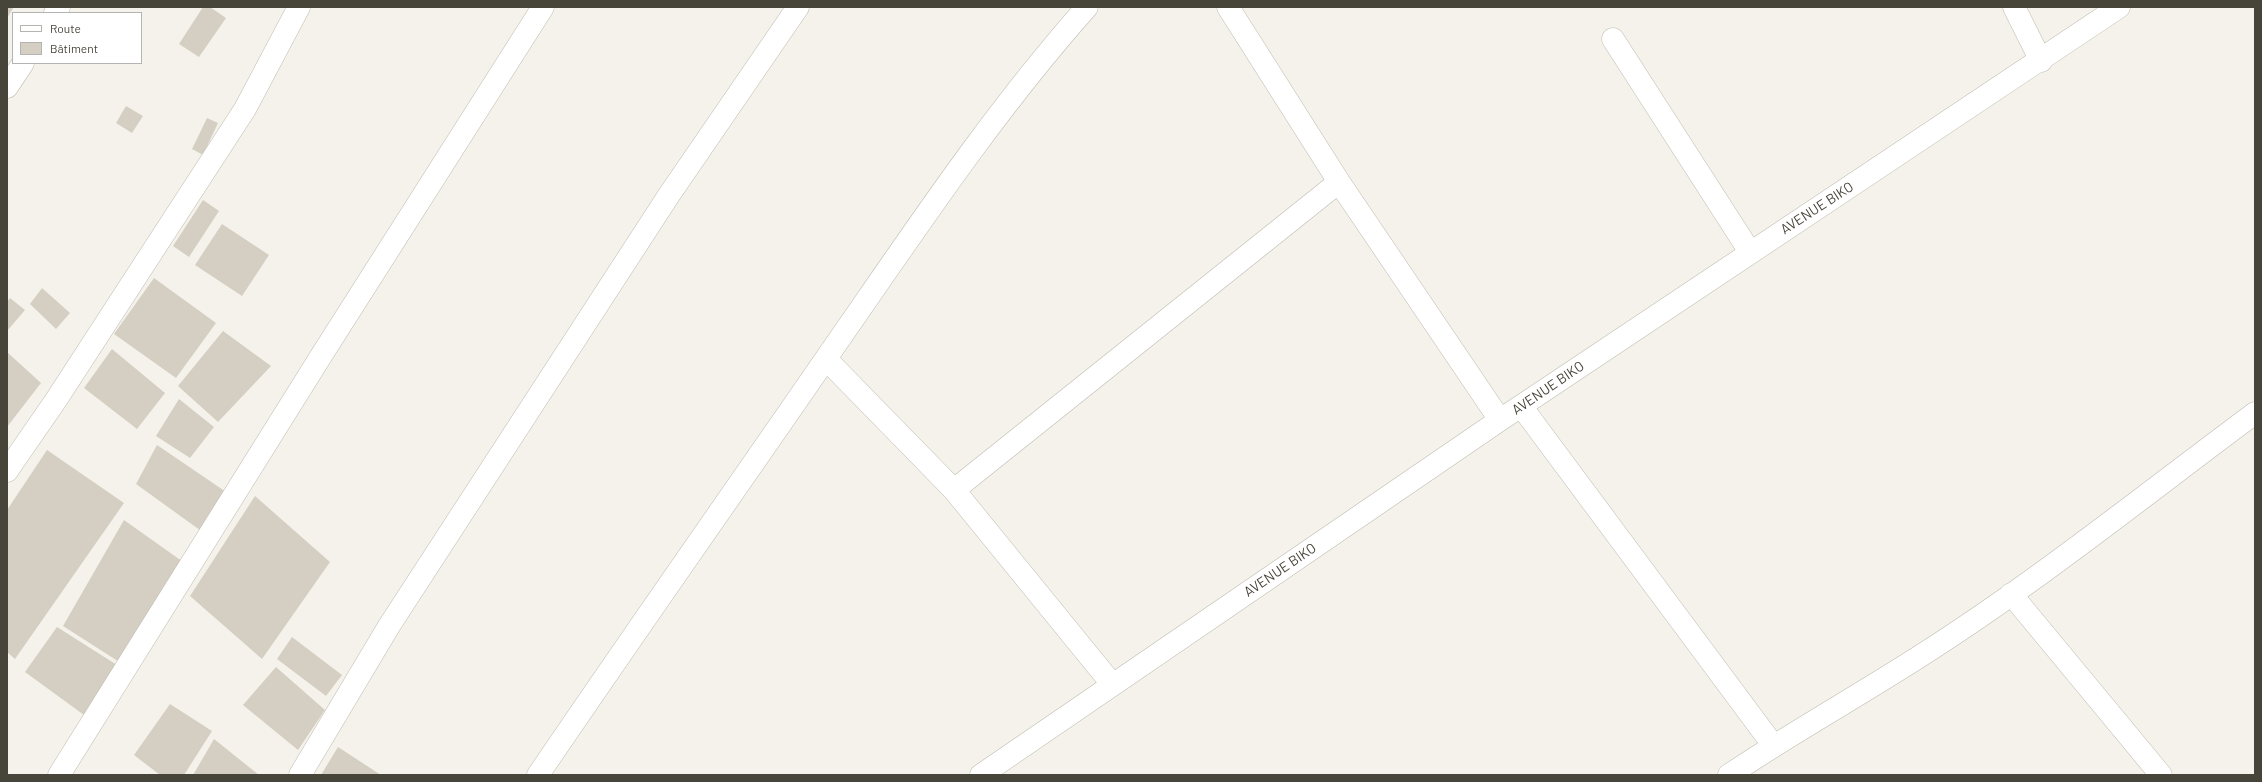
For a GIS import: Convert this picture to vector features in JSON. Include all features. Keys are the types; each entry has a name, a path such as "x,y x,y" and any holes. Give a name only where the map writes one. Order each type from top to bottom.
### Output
{"street":[{"path":"7,471 56,400 245,109 299,7"},
{"path":"59,775 321,356 543,7"},
{"path":"300,775 389,626 669,195 798,7"},
{"path":"538,775 627,643 826,359 949,180 1058,40 1087,7"},
{"path":"1228,7 1338,182 1500,420"},
{"path":"2014,7 2041,61"},
{"name":"AVENUE BIKO","path":"981,775 1500,420 1750,252 2041,61 2119,7"},
{"path":"1613,40 1750,252"},
{"path":"7,87 22,64"},
{"path":"954,490 1338,182"},
{"path":"826,359 954,490 1112,684"},
{"path":"1521,406 1773,745"},
{"path":"1729,775 1773,745 1925,653 2011,594 2255,413"},
{"path":"2011,594 2161,775"}],"building":[{"path":"7,7 14,7 7,18"},
{"path":"203,7 210,7 226,18 199,57 179,44"},
{"path":"126,106 143,116 132,133 116,123"},
{"path":"207,118 218,123 203,155 192,149"},
{"path":"203,200 219,211 189,257 173,246"},
{"path":"222,224 269,255 242,296 195,265"},
{"path":"154,278 216,323 176,378 114,334"},
{"path":"42,288 70,313 56,329 30,304"},
{"path":"10,298 25,310 7,331 7,302"},
{"path":"223,331 271,366 218,422 178,386"},
{"path":"112,349 165,393 137,429 84,388"},
{"path":"7,352 41,383 7,427"},
{"path":"179,399 214,427 190,458 156,436"},
{"path":"157,445 229,494 204,533 136,484"},
{"path":"47,450 124,503 15,659 7,652 7,510"},
{"path":"255,496 330,562 262,659 190,596"},
{"path":"124,520 186,564 124,665 63,626"},
{"path":"57,627 117,665 84,715 25,672"},
{"path":"292,637 342,675 326,696 277,659"},
{"path":"276,667 325,710 298,750 243,705"},
{"path":"170,704 212,731 184,775 160,775 134,755"},
{"path":"214,739 259,775 193,775"},
{"path":"338,747 381,775 321,775"}]}
